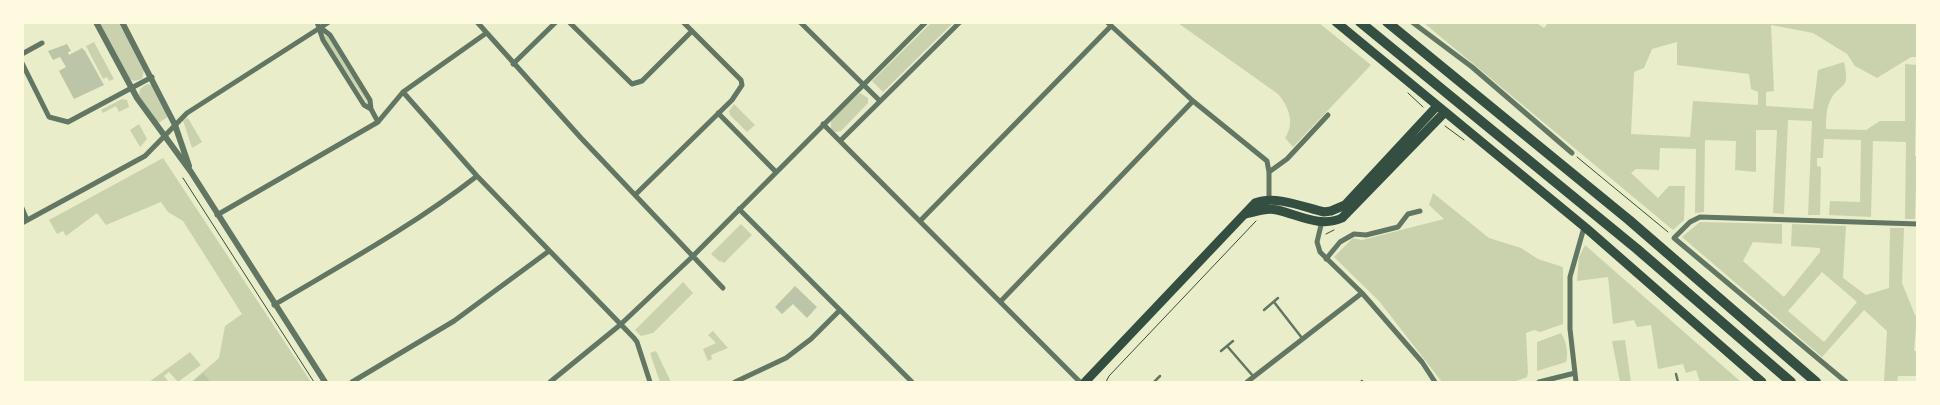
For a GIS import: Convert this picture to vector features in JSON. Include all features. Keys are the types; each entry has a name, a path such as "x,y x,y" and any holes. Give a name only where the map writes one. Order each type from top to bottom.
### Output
{"highway":[{"path":"1360,22 1630,243 1791,382"},
{"path":"1387,22 1629,220 1816,382"}],"main road":[{"path":"1336,22 1586,228 1762,382"},
{"path":"1085,382 1246,214 1268,204 1324,212 1336,209 1351,200 1441,110"},
{"path":"1268,204 1321,222 1331,222 1342,218 1441,110"}],"street":[{"path":"96,22 132,88 164,137 191,172 217,216 325,382"},
{"path":"122,22 152,77 175,125 191,172"},
{"path":"317,22 320,28 330,35 370,100 371,109 378,122"},
{"path":"22,208 25,221 145,156 188,112 329,22"},
{"path":"477,22 485,34 723,288"},
{"path":"513,64 556,22"},
{"path":"569,22 632,84 642,81 692,31"},
{"path":"635,195 741,89 741,80 683,22"},
{"path":"800,22 880,101"},
{"path":"550,382 620,325 692,257 775,171 926,22"},
{"path":"840,140 960,22"},
{"path":"1413,23 1472,67 1572,153"},
{"path":"920,221 1109,24 1193,100 1267,161 1269,172 1268,204"},
{"path":"217,216 378,122 403,92 485,34"},
{"path":"22,54 42,43"},
{"path":"22,63 49,117 68,122 152,77"},
{"path":"403,92 477,176 637,342 650,382"},
{"path":"1000,302 1193,100"},
{"path":"718,113 775,171"},
{"path":"1269,172 1287,159 1328,116"},
{"path":"823,124 1080,382"},
{"path":"274,305 373,247 438,206 477,176"},
{"path":"739,208 912,382"},
{"path":"1324,212 1317,247 1326,260 1362,293 1422,362 1435,382"},
{"path":"1326,260 1340,242 1354,234 1366,235 1398,227 1408,214 1420,212"},
{"path":"1846,382 1674,238 1690,222 1700,217 1918,224"},
{"path":"1576,382 1570,329 1570,277 1583,231 1586,228"},
{"path":"352,382 454,320 549,251"},
{"path":"1247,382 1362,293"},
{"path":"735,382 786,358 811,339 840,310"},
{"path":"1539,382 1574,373"}],"lane":[{"path":"1264,310 1278,298"},
{"path":"1274,302 1303,339"},
{"path":"1221,351 1233,341"},
{"path":"1227,346 1254,376"},
{"path":"1676,374 1678,382"},
{"path":"1154,382 1160,376"}],"path":[{"path":"1572,153 1674,238"},
{"path":"183,178 314,382"},
{"path":"1106,382 1109,376 1186,292 1258,219"},
{"path":"1319,234 1326,234 1341,226"}],"green space":[{"path":"1535,22 1544,28 1549,22 1917,23 1917,57 1911,57 1877,78 1855,66 1847,54 1813,33 1771,25 1774,91 1766,92 1766,106 1813,109 1818,70 1844,62 1846,71 1845,82 1829,104 1826,115 1826,129 1866,130 1880,121 1905,121 1905,64 1917,65 1915,219 1905,219 1906,142 1873,141 1871,217 1829,215 1830,201 1860,202 1861,140 1824,139 1823,158 1817,158 1817,166 1821,167 1820,215 1808,215 1812,121 1788,120 1784,214 1773,213 1777,130 1756,130 1756,172 1735,170 1736,141 1705,140 1704,212 1695,213 1696,149 1660,148 1659,170 1636,169 1631,173 1658,198 1669,186 1685,186 1684,220 1673,230 1424,23","holes":["1677,42 1677,65 1749,74 1751,89 1758,92 1758,105 1693,101 1690,137 1631,134 1634,72 1644,68 1652,49"]},
{"path":"100,23 119,23 144,70 142,79 134,81 130,79"},
{"path":"931,23 953,23 883,92 872,81"},
{"path":"1178,23 1319,23 1371,65 1293,147 1285,138 1290,127 1288,110 1278,94"},
{"path":"325,36 328,36 369,102 368,104 324,39"},
{"path":"94,42 114,79 109,81 107,77 103,79 86,46"},
{"path":"147,84 151,85 168,117 158,123 139,96 140,89"},
{"path":"860,93 868,98 868,103 841,131 835,132 831,129 831,119"},
{"path":"122,99 127,100 129,107 119,112 116,106 103,113 101,110"},
{"path":"734,104 755,125 747,132 730,115 729,111"},
{"path":"188,118 202,142 192,148 183,120"},
{"path":"139,124 147,139 140,147 130,130"},
{"path":"163,158 311,382 191,382 219,358 225,326 242,314 183,221 168,212 161,202 106,225 97,213 66,236 63,231 57,234 49,220"},
{"path":"1433,193 1489,238 1521,248 1538,259 1563,267 1563,324 1540,332 1534,330 1526,333 1527,377 1514,382 1442,382 1379,301 1334,257 1353,238 1362,240 1444,219 1429,205"},
{"path":"1700,222 1782,224 1782,244 1753,242 1743,261 1784,297 1820,252 1820,248 1791,246 1792,224 1846,226 1843,278 1866,295 1889,288 1890,228 1904,228 1902,283 1915,315 1917,315 1914,351 1917,351 1917,376 1898,376 1897,382 1884,382 1887,331 1864,310 1822,357 1682,237","holes":["1822,272 1857,302 1824,342 1788,311"]},
{"path":"741,224 752,235 724,263 720,262 711,254"},
{"path":"1585,245 1741,382 1700,382 1696,370 1686,373 1683,364 1658,369 1651,325 1637,327 1634,320 1613,324 1608,277 1577,281 1579,257"},
{"path":"683,282 693,293 653,333 641,336 635,330"},
{"path":"713,331 728,348 711,355 712,359 708,361 703,349 716,343 708,335"},
{"path":"1561,333 1566,347 1566,362 1537,371 1537,342"},
{"path":"1625,340 1631,382 1620,382 1612,341"},
{"path":"656,351 671,382 660,382 650,353"},
{"path":"190,352 201,365 178,382 169,372 164,376 169,382 149,382"}],"building":[{"path":"67,44 71,51 68,52 69,55 82,48 85,51 104,85 74,99 59,71 66,67 60,57 53,60 48,51"},
{"path":"795,286 817,307 807,318 793,304 782,314 775,307"},
{"path":"203,373 209,380 208,382 193,382"}]}
